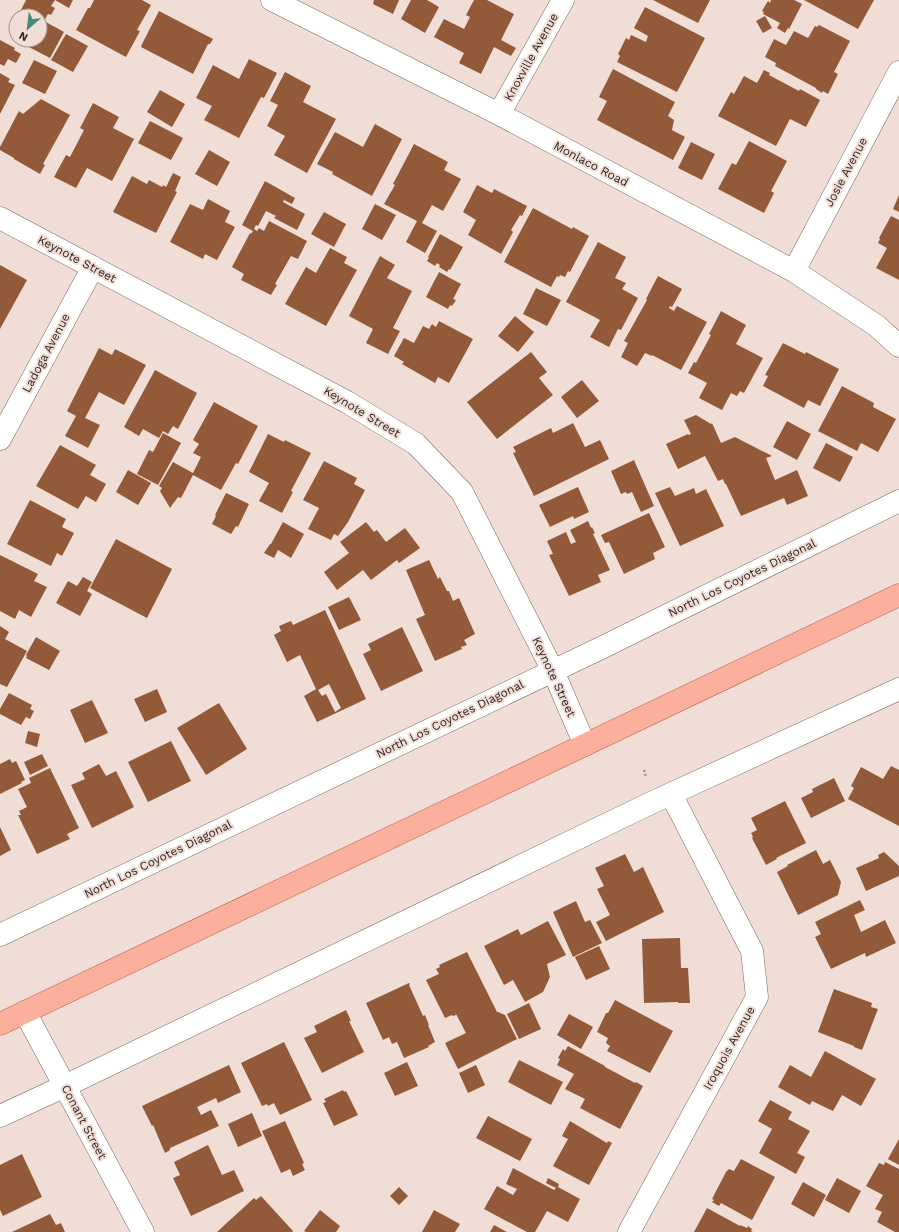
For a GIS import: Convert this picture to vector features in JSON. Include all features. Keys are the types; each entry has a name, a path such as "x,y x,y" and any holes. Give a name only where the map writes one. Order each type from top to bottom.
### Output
{"main road":[{"path":"0,1024 899,596"}],"street":[{"name":"Monlaco Road","path":"272,0 499,114 794,271 877,326 899,346"},
{"name":"Knoxville Avenue","path":"499,114 563,0"},
{"name":"Josie Avenue","path":"794,271 899,72"},
{"name":"Keynote Street","path":"0,218 347,402 416,444 462,492 553,671 585,745"},
{"name":"Ladoga Avenue","path":"0,439 93,267"},
{"name":"North Los Coyotes Diagonal","path":"0,935 601,648 899,501"},
{"path":"0,1116 671,794 897,693"},
{"name":"Iroquois Avenue","path":"629,1232 757,997 752,951 671,794"},
{"name":"Conant Street","path":"25,1012 143,1232"}],"building":[{"path":"26,0 55,0 51,6 55,8 51,15 48,14 48,8 22,8"},
{"path":"55,0 73,0 69,8"},
{"path":"94,0 142,0 151,5 137,30 140,31 126,57 76,30"},
{"path":"374,0 399,0 393,14 373,4"},
{"path":"411,0 427,0 439,7 425,33 401,19"},
{"path":"474,0 487,0 514,14 501,40 516,48 511,56 494,47 481,74 459,63 464,53 434,37 444,19 464,29 470,17 466,15"},
{"path":"653,0 710,0 698,23"},
{"path":"771,0 794,0 802,4 789,29 788,28 785,33 777,28 780,23 763,14 764,12 762,11 768,1 770,3"},
{"path":"804,0 874,0 858,29"},
{"path":"645,7 705,38 677,92 617,62 620,56 618,54 626,38 629,40 631,35 646,42 648,36 634,28"},
{"path":"159,11 213,39 210,44 208,44 193,74 141,47"},
{"path":"765,16 772,28 763,33 756,21"},
{"path":"48,23 64,32 50,58 31,48 48,48"},
{"path":"819,25 850,41 834,72 838,74 828,94 823,91 822,93 816,88 775,66 776,63 765,57 774,39 786,45 794,31 808,38 815,26 817,27"},
{"path":"66,34 88,46 73,72 51,60"},
{"path":"0,40 8,44 8,48 15,48 14,50 21,54 16,63 8,59 4,66 0,64"},
{"path":"249,59 277,73 264,98 261,97 239,138 204,120 212,106 196,98 213,65 239,79"},
{"path":"34,60 57,71 45,94 22,83"},
{"path":"613,69 675,102 668,116 674,120 672,130 685,137 673,160 597,120 607,101 599,97"},
{"path":"764,70 770,73 769,75 820,100 806,127 790,119 776,146 718,116 731,92 734,94 744,76 757,83"},
{"path":"285,72 311,86 303,102 336,119 307,173 274,155 285,136 267,126 278,105 270,101"},
{"path":"0,73 10,79 8,82 15,85 0,114"},
{"path":"160,90 185,104 172,127 147,112"},
{"path":"41,99 70,115 43,164 45,165 40,174 0,150 0,147 19,111 23,114"},
{"path":"93,103 119,117 113,128 134,139 112,181 87,168 76,188 54,177 66,155 70,157 84,130 80,128"},
{"path":"150,121 183,138 171,160 138,143"},
{"path":"375,124 402,139 372,196 317,164 335,132 363,147"},
{"path":"749,141 787,161 771,191 774,193 764,213 718,189 732,163 736,165"},
{"path":"691,142 715,154 702,180 678,168"},
{"path":"414,144 448,162 444,170 461,179 443,211 432,205 422,223 437,231 425,253 406,242 417,221 384,204 395,185 393,184"},
{"path":"209,150 230,162 217,186 195,174"},
{"path":"173,173 181,177 175,191 177,192 156,233 113,212 132,176 147,184 149,180 162,187 163,185 166,187"},
{"path":"265,181 295,198 292,204 284,200 283,202 305,214 297,230 274,218 276,216 266,211 258,226 256,225 254,229 257,231 259,228 264,231 269,221 307,241 298,259 291,256 275,284 277,285 271,295 241,280 244,274 232,267 250,233 251,234 253,231 242,225"},
{"path":"477,185 492,193 494,189 527,206 522,216 520,215 511,230 513,232 501,254 468,235 476,220 463,212"},
{"path":"899,195 899,212 893,209"},
{"path":"208,199 230,211 225,222 235,227 217,260 205,254 203,259 170,242 190,204 203,210"},
{"path":"375,204 396,215 382,240 362,229"},
{"path":"533,208 572,229 573,227 589,236 570,272 568,271 565,277 560,275 559,277 557,276 551,287 504,262"},
{"path":"324,212 346,224 334,247 311,234"},
{"path":"891,216 899,220 899,280 876,268 887,248 878,243 879,238"},
{"path":"440,234 463,247 450,270 449,269 447,272 439,267 440,265 437,263 435,266 427,261"},
{"path":"598,242 626,257 615,278 626,283 622,289 638,298 621,330 618,329 609,347 590,337 600,320 566,302"},
{"path":"330,248 347,257 344,263 357,270 326,326 285,304 306,267 316,273"},
{"path":"380,256 395,265 387,278 412,291 393,328 400,331 388,354 366,343 373,329 349,316"},
{"path":"0,265 27,280 0,329"},
{"path":"439,272 461,284 453,299 456,300 448,309 426,297"},
{"path":"658,276 682,289 672,307 670,306 669,308 674,311 677,306 707,322 681,370 645,353 637,366 621,357 628,343 624,341 647,300 646,299"},
{"path":"536,288 561,300 547,326 523,314"},
{"path":"721,311 746,325 736,344 763,358 744,393 740,391 737,396 731,393 722,410 699,398 707,383 688,373 694,362 696,363 711,335 709,334"},
{"path":"515,316 534,332 518,352 498,336"},
{"path":"439,321 473,339 449,383 438,377 435,383 402,364 404,362 394,356 404,338 414,343 423,326 429,329 432,324 436,327"},
{"path":"783,343 805,354 806,352 839,369 820,406 808,400 804,408 763,386 768,376 765,375"},
{"path":"99,348 112,355 115,349 146,365 124,405 99,392 85,418 100,425 88,448 65,436 76,416 67,411"},
{"path":"531,352 547,372 539,378 553,395 497,439 467,402"},
{"path":"155,370 197,393 178,429 173,426 168,434 163,431 159,438 143,429 139,436 124,427"},
{"path":"582,380 599,401 577,418 561,397"},
{"path":"842,386 874,403 873,407 896,419 878,452 861,443 857,451 818,431"},
{"path":"214,402 258,426 238,464 236,463 221,490 193,475 181,498 178,497 170,508 160,491 162,488 159,486 173,462 193,473 201,457 193,453 199,444 193,440"},
{"path":"696,415 711,424 712,423 721,443 735,437 772,456 766,458 775,480 797,470 808,496 787,505 784,498 741,516 723,479 718,481 705,456 678,469 666,444 691,434 684,420"},
{"path":"787,421 811,434 797,460 773,447"},
{"path":"573,423 585,447 600,440 609,459 534,496 513,453 516,452 513,447 551,428 553,433"},
{"path":"163,433 181,443 158,485 137,474 149,450 153,452"},
{"path":"268,434 284,442 285,440 311,453 291,491 293,492 282,513 259,501 269,483 249,472"},
{"path":"826,443 853,457 840,482 813,468"},
{"path":"60,445 96,465 90,475 106,484 96,502 86,496 78,509 36,486"},
{"path":"634,460 654,506 641,512 632,492 621,494 611,471"},
{"path":"324,461 357,478 354,484 365,490 348,522 338,536 334,534 331,540 308,529 319,508 303,500"},
{"path":"128,470 151,483 138,505 116,492"},
{"path":"578,487 589,512 574,519 573,516 550,527 539,505"},
{"path":"670,487 675,496 694,488 696,494 706,489 724,526 680,546 655,493"},
{"path":"226,493 249,504 238,527 236,526 231,534 212,524"},
{"path":"30,500 66,519 62,527 74,533 62,556 57,553 51,566 7,544"},
{"path":"649,513 665,547 653,553 655,559 624,574 609,542 605,543 601,535"},
{"path":"588,521 595,533 593,534 610,570 598,575 601,582 569,596 549,555 553,554 547,541 566,532 571,544 576,542 570,530"},
{"path":"283,522 304,534 291,558 278,550 274,558 264,553 271,544"},
{"path":"366,522 374,532 377,530 386,542 405,528 420,548 399,563 397,560 371,580 363,570 337,590 324,572 349,553 340,542"},
{"path":"116,539 172,569 147,618 90,588"},
{"path":"0,555 38,574 34,581 47,587 31,617 19,610 15,619 0,611"},
{"path":"429,560 438,579 440,577 447,591 449,591 453,601 459,598 475,634 464,640 467,645 461,647 462,649 435,661 416,619 425,615 406,570"},
{"path":"83,577 92,582 87,591 92,594 80,616 56,603 68,581 77,586"},
{"path":"349,597 361,620 339,630 328,607"},
{"path":"325,610 366,699 317,722 304,696 316,689 300,655 287,662 274,635 281,631 279,626 291,621 293,625","holes":["329,684 341,708 335,712 326,694 322,696 318,690"]},
{"path":"0,626 9,632 5,639 27,651 7,687 0,684"},
{"path":"402,627 423,671 381,691 363,654 371,650 368,644"},
{"path":"36,637 60,651 49,670 26,658 26,655"},
{"path":"157,689 167,712 145,722 134,699"},
{"path":"9,693 32,705 30,709 34,711 30,719 26,717 21,725 0,714 0,709"},
{"path":"92,700 108,733 85,743 70,710"},
{"path":"219,703 247,749 206,775 177,728"},
{"path":"28,731 40,734 37,747 25,743"},
{"path":"171,741 191,781 148,802 128,762"},
{"path":"42,754 48,766 30,775 24,762"},
{"path":"10,759 12,763 16,761 25,780 0,794 0,764"},
{"path":"99,764 106,776 116,771 134,807 92,828 71,785 85,779 82,773"},
{"path":"891,766 899,770 899,826 848,799 854,788 851,786 861,767 883,779"},
{"path":"50,768 79,828 67,834 70,839 37,854 18,815 21,815 19,811 27,807 18,789 31,783 29,778"},
{"path":"834,778 845,801 811,818 801,798 813,792 812,789"},
{"path":"785,801 806,843 776,858 777,859 766,865 752,838 751,833 757,830 751,818"},
{"path":"0,827 11,850 0,856"},
{"path":"816,850 823,864 830,860 841,882 838,895 798,915 777,872"},
{"path":"884,852 899,866 899,876 866,891 856,868 879,858 878,855"},
{"path":"625,854 634,872 643,867 664,912 606,941 596,922 610,915 597,889 604,886 595,868"},
{"path":"860,900 865,910 854,915 861,932 885,920 896,943 866,957 865,953 831,969 815,937 821,934 815,922"},
{"path":"576,901 585,922 590,920 602,943 573,957 553,912"},
{"path":"548,921 566,955 547,964 550,977 543,992 525,1002 513,980 504,985 484,946 518,929 521,935"},
{"path":"680,938 681,968 688,968 690,1003 644,1003 642,939"},
{"path":"599,946 610,969 586,980 575,957"},
{"path":"467,952 497,1012 505,1015 517,1039 458,1069 445,1043 466,1033 455,1012 456,1015 445,1018 426,980 439,974 436,969 440,967 439,965"},
{"path":"409,983 423,1016 425,1015 435,1042 428,1046 429,1047 404,1058 397,1042 392,1044 389,1037 383,1040 366,1003"},
{"path":"834,989 872,1003 871,1007 878,1009 862,1050 818,1032"},
{"path":"615,1000 673,1031 650,1073 607,1051 610,1046 606,1043 608,1038 597,1032 606,1013 608,1013"},
{"path":"529,1003 541,1029 519,1039 507,1014"},
{"path":"346,1010 351,1021 349,1021 364,1052 322,1073 304,1038 317,1032 314,1026"},
{"path":"569,1014 593,1027 581,1049 557,1035"},
{"path":"284,1042 312,1100 280,1115 274,1103 268,1106 267,1104 262,1106 241,1063"},
{"path":"568,1046 643,1086 620,1129 580,1108 585,1099 565,1089 574,1074 557,1065 560,1059 558,1058 563,1049 565,1051"},
{"path":"825,1051 876,1079 861,1106 842,1095 833,1111 812,1101 810,1105 778,1087 790,1065 811,1077"},
{"path":"519,1060 563,1082 551,1105 508,1082"},
{"path":"407,1062 418,1086 395,1096 384,1073"},
{"path":"229,1065 241,1092 218,1103 216,1098 197,1107 201,1115 211,1110 219,1126 170,1148 170,1150 165,1153 153,1125 152,1126 142,1106"},
{"path":"476,1065 485,1085 468,1093 459,1073"},
{"path":"343,1090 344,1092 346,1091 358,1115 334,1126 323,1103 326,1102 324,1099"},
{"path":"770,1100 792,1112 788,1119 810,1131 797,1153 805,1157 796,1174 759,1153 772,1129 758,1121"},
{"path":"252,1113 262,1136 238,1147 228,1124"},
{"path":"488,1116 532,1139 520,1161 476,1138"},
{"path":"285,1121 304,1163 302,1164 305,1170 293,1176 290,1169 281,1173 262,1131"},
{"path":"570,1121 607,1143 608,1141 612,1143 589,1185 553,1166 568,1139 562,1136"},
{"path":"899,1139 899,1165 888,1159"},
{"path":"208,1145 222,1175 234,1170 244,1191 191,1216 173,1178 180,1175 174,1162"},
{"path":"22,1154 42,1197 3,1216 0,1210 0,1165"},
{"path":"741,1159 775,1177 752,1220 721,1203 719,1206 712,1202 714,1200 712,1199 726,1172 729,1169 734,1171"},
{"path":"885,1162 899,1169 899,1232 895,1232 877,1222 882,1212 875,1209 883,1195 866,1186 879,1163 884,1165"},
{"path":"513,1168 554,1190 556,1188 546,1183 548,1178 559,1184 558,1187 580,1199 568,1222 547,1211 535,1232 527,1232 484,1209 497,1186 513,1195 517,1189 506,1184"},
{"path":"837,1178 861,1191 849,1213 825,1200"},
{"path":"803,1182 826,1195 814,1217 791,1204"},
{"path":"399,1187 408,1196 399,1205 390,1196"},
{"path":"261,1196 293,1231 292,1232 217,1232 254,1198 256,1200"},
{"path":"707,1208 740,1226 747,1228 748,1226 753,1232 694,1232"},
{"path":"320,1210 340,1226 336,1232 304,1231"},
{"path":"434,1210 460,1224 455,1232 422,1232"},
{"path":"50,1214 56,1225 61,1223 65,1232 12,1232"},
{"path":"494,1225 507,1232 490,1232"}]}
